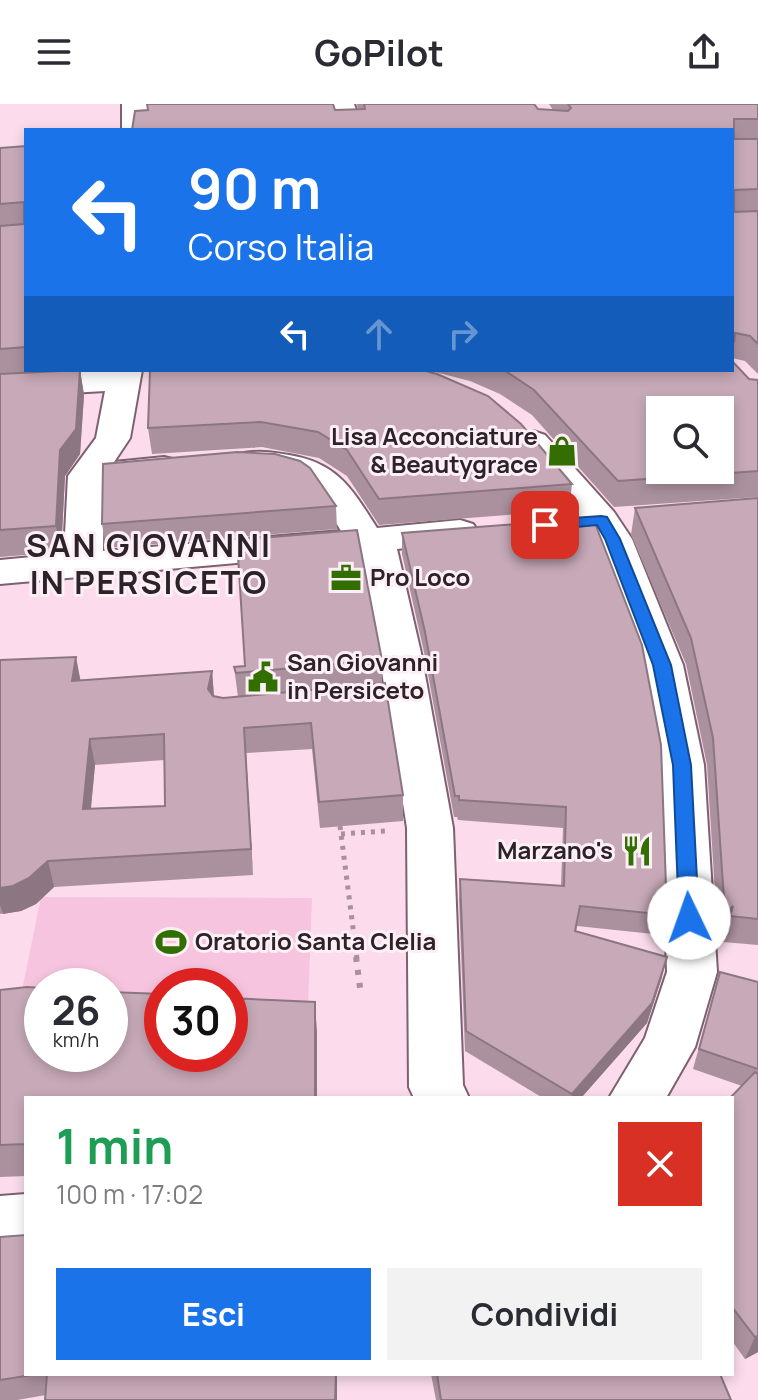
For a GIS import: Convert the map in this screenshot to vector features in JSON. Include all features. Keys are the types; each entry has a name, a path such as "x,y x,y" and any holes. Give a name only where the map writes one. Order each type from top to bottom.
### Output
{"street":[{"path":"341,104 349,128"},
{"path":"0,387 124,375 113,438 86,476 83,566"},
{"path":"508,418 617,519"},
{"path":"86,476 211,464 293,465 321,476 371,540 400,653 430,828 436,1087 441,1096"},
{"path":"556,524 617,519"},
{"path":"617,519 613,539 662,665 682,765 692,972 669,1047 637,1096"},
{"path":"0,572 496,529"},
{"path":"0,1223 24,1221"}],"path":[{"path":"340,826 361,995"}],"shaded area":[{"name":"Oratorio Santa Clelia","path":"41,897 312,898 307,1031 248,1031 248,968 144,968 144,1031 128,1030 128,968 27,968"},
{"name":"Oratorio Santa Clelia","path":"24,981 24,1030 14,1030"}],"building":[{"path":"147,104 333,104 335,110 365,109 364,104 534,104 538,109 568,111 571,108 568,104 758,104 758,119 734,119 734,128 132,128 135,111 148,110"},
{"path":"734,139 758,139 758,189 734,190"},
{"path":"24,146 24,202 0,204 0,148"},
{"path":"758,211 758,344 750,336 735,333 734,342 734,212"},
{"path":"24,224 24,347 0,349 0,226"},
{"path":"734,363 749,379 758,380 758,471 734,473 734,396 646,396 646,479 618,481 534,390 507,372 734,372"},
{"path":"80,372 76,429 60,450 56,526 0,530 0,374"},
{"path":"150,372 430,372 488,396 521,424 572,484 379,499 347,450 318,432 261,422 148,428"},
{"path":"237,452 275,454 300,461 310,468 336,506 102,524 103,464"},
{"path":"758,498 758,919 730,916 733,906 725,914 713,738 691,638 635,508"},
{"path":"593,518 642,645 661,745 667,915 580,906 575,931 667,957 652,1003 572,1094 466,1031 460,879 564,886 566,807 459,800 459,796 455,796 425,632 402,533"},
{"path":"357,530 382,660 236,673 234,667 245,666 237,540"},
{"path":"76,657 72,681 212,671 208,689 213,696 223,698 385,683 403,795 319,802 311,723 244,728 251,849 48,861 29,878 0,888 0,660","holes":["164,734 165,806 83,809 90,739"]},
{"path":"720,972 758,982 758,1069 699,1049"},
{"path":"24,987 24,1072 128,1072 128,993 144,993 144,1072 248,1072 248,999 315,1002 315,1096 24,1096 24,1144 0,1145 0,990"},
{"path":"755,1072 758,1074 758,1336 755,1337 734,1310 732,1096"},
{"path":"24,1235 25,1376 0,1380 0,1237"},
{"path":"47,1376 336,1376 335,1400 45,1400"},
{"path":"437,1376 721,1376 731,1400 441,1400"}],"place":[{"name":"Lisa Acconciature & Beautygrace","path":"562,451"},
{"name":"Pro Loco","path":"346,578"},
{"name":"San Giovanni in Persiceto","path":"263,677"},
{"name":"Marzano's","path":"637,851"},
{"name":"Oratorio Santa Clelia","path":"171,942"}],"district":[{"name":"SAN GIOVANNI IN PERSICETO","path":"149,564"}],"route":[{"path":"545,525 601,520 613,539 662,665 682,765 689,918"}]}
